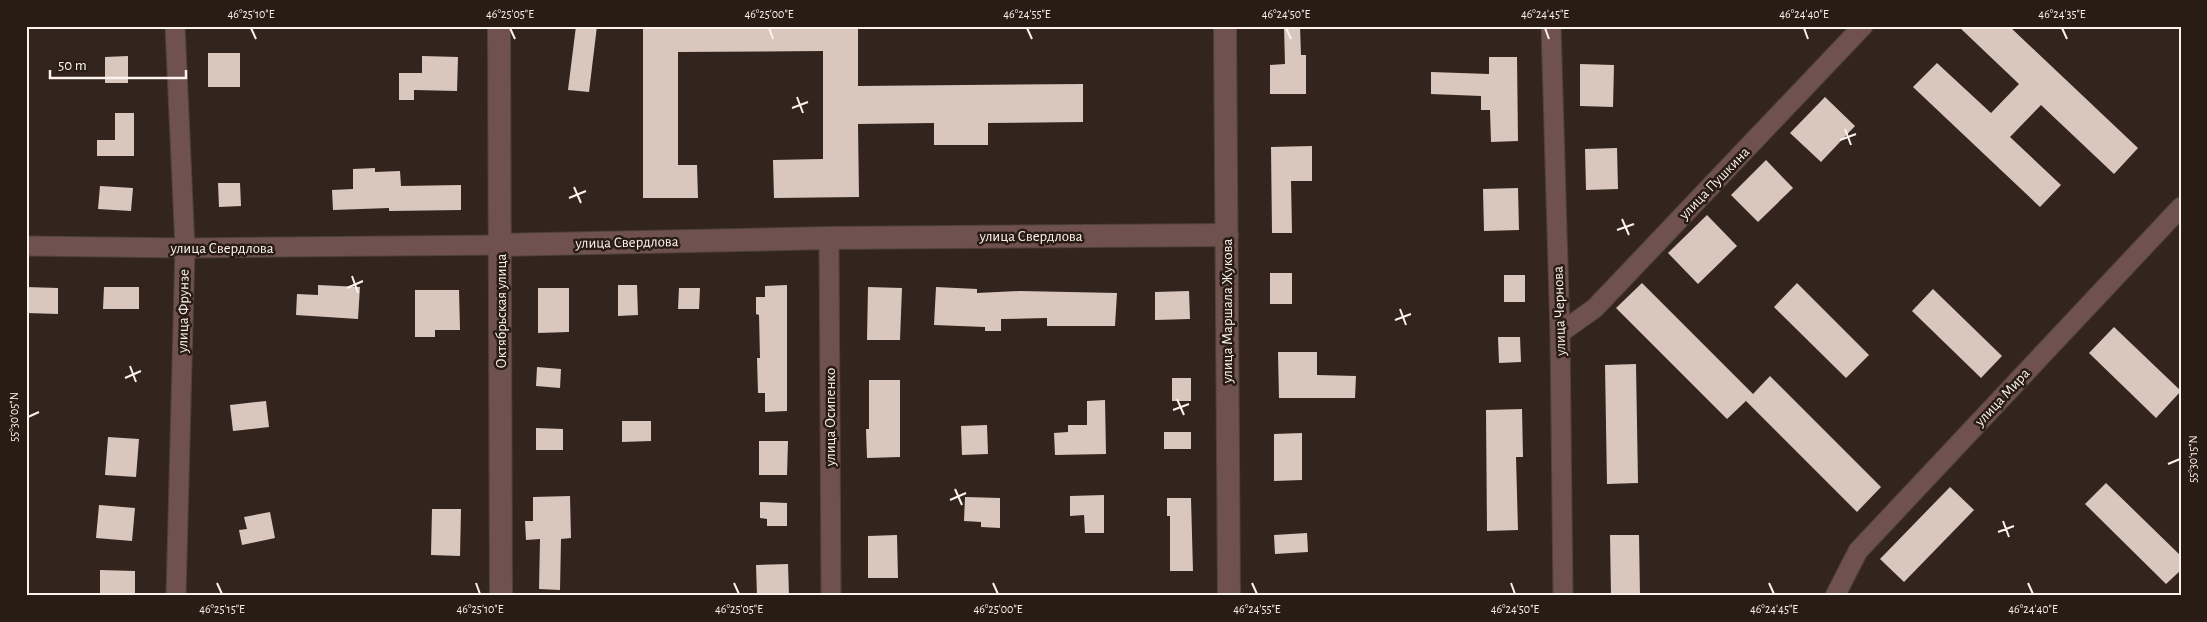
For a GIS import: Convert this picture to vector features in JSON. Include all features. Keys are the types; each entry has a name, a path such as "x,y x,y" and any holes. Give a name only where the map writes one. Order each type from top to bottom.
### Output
{"street":[{"name":"улица Фрунзе","path":"175,26 185,248 176,596"},
{"name":"Октябрьская улица","path":"499,26 501,596"},
{"name":"улица Маршала Жукова","path":"1225,26 1229,596"},
{"name":"улица Чернова","path":"1550,26 1560,333 1563,596"},
{"name":"улица Пушкина","path":"1560,333 1595,308 1863,26"},
{"name":"улица Мира","path":"1835,596 1858,551 2181,207"},
{"name":"улица Свердлова","path":"26,246 185,248 501,245 829,238 1227,235"},
{"name":"улица Осипенко","path":"829,238 832,596"}],"building":[{"path":"576,26 597,26 589,92 568,90"},
{"path":"643,26 858,26 858,86 1083,84 1083,122 988,123 988,145 934,145 934,123 858,124 859,197 774,198 773,160 823,159 823,51 678,52 678,165 697,165 698,198 643,198"},
{"path":"1284,26 1300,26 1301,55 1306,55 1306,94 1270,94 1270,65 1285,64"},
{"path":"1958,26 2009,26 2138,148 2114,174 2041,105 2010,137 2061,185 2040,207 1913,87 1937,63 1991,113 2019,84"},
{"path":"208,53 240,53 240,87 208,87"},
{"path":"128,56 128,83 105,83 105,57"},
{"path":"422,56 458,57 457,91 414,90 414,100 399,100 399,73 422,73"},
{"path":"1489,57 1517,57 1518,141 1491,142 1490,110 1481,110 1481,96 1431,94 1431,72 1489,74"},
{"path":"1580,64 1614,65 1613,107 1580,106"},
{"path":"1825,97 1855,126 1821,162 1790,133"},
{"path":"115,113 134,113 134,156 97,156 97,140 115,140"},
{"path":"1312,146 1312,181 1291,181 1292,233 1272,233 1271,147"},
{"path":"1617,148 1618,189 1586,190 1585,149"},
{"path":"1766,160 1793,188 1758,222 1731,195"},
{"path":"375,168 375,172 400,171 401,186 461,185 461,210 389,211 389,208 333,210 332,190 353,189 353,169"},
{"path":"218,183 240,183 241,206 219,207"},
{"path":"100,186 133,188 131,211 98,209"},
{"path":"1518,188 1519,230 1484,231 1483,189"},
{"path":"1707,215 1737,246 1698,284 1668,253"},
{"path":"1270,273 1292,273 1292,304 1270,304"},
{"path":"1504,275 1525,275 1525,302 1504,302"},
{"path":"1642,283 1753,394 1770,376 1881,487 1857,512 1746,401 1748,399 1727,419 1616,308"},
{"path":"1797,283 1869,355 1846,378 1774,307"},
{"path":"318,285 360,287 358,319 296,315 297,294 318,295"},
{"path":"618,285 637,285 638,315 618,316"},
{"path":"787,285 787,411 765,412 765,393 758,393 757,358 760,358 759,315 756,314 756,297 765,297 765,286"},
{"path":"26,287 58,288 58,314 26,313"},
{"path":"104,287 139,287 139,309 103,309"},
{"path":"868,287 902,288 900,340 867,340"},
{"path":"936,287 977,289 977,293 1020,291 1117,293 1115,326 1047,326 1047,318 1001,319 1001,331 985,331 985,327 934,325"},
{"path":"538,288 569,288 569,332 538,333"},
{"path":"679,288 700,288 699,309 678,309"},
{"path":"1933,289 2002,356 1981,378 1912,311"},
{"path":"415,290 459,290 460,330 435,330 435,337 415,337"},
{"path":"1189,291 1190,319 1155,320 1155,292"},
{"path":"2114,327 2181,391 2156,418 2089,353"},
{"path":"1498,337 1520,337 1521,362 1499,363"},
{"path":"1278,352 1317,352 1317,375 1356,376 1355,398 1279,398"},
{"path":"1636,364 1638,483 1607,484 1605,365"},
{"path":"537,367 561,369 560,388 536,386"},
{"path":"1172,378 1191,378 1191,401 1172,401"},
{"path":"869,380 900,380 900,457 867,458 866,429 869,429"},
{"path":"1105,400 1106,454 1055,455 1054,433 1068,432 1068,425 1087,425 1087,401"},
{"path":"266,401 269,427 233,431 230,405"},
{"path":"1522,409 1523,457 1516,457 1518,530 1487,531 1486,410"},
{"path":"622,421 651,421 651,441 622,442"},
{"path":"987,425 988,454 962,455 961,426"},
{"path":"536,428 563,429 563,450 536,450"},
{"path":"1164,432 1191,432 1191,449 1164,449"},
{"path":"1302,433 1302,480 1274,481 1274,434"},
{"path":"108,437 139,439 136,477 105,475"},
{"path":"759,441 788,441 787,475 759,475"},
{"path":"2106,483 2181,556 2181,570 2166,584 2085,504"},
{"path":"1950,487 1974,510 1904,582 1880,559"},
{"path":"1104,495 1104,533 1085,533 1084,515 1070,516 1070,496"},
{"path":"570,496 571,538 561,539 560,590 539,589 540,539 526,540 525,521 533,521 533,497"},
{"path":"965,497 1000,498 1000,528 981,527 981,522 964,521"},
{"path":"1167,498 1191,498 1193,571 1170,571 1170,516 1167,516"},
{"path":"760,502 787,503 787,526 767,526 767,519 760,518"},
{"path":"99,505 135,508 132,541 96,538"},
{"path":"432,509 461,509 460,556 431,555"},
{"path":"270,512 275,538 242,545 239,530 247,529 244,517"},
{"path":"1307,533 1308,552 1275,554 1274,535"},
{"path":"897,535 898,578 868,578 868,536"},
{"path":"1610,535 1639,535 1640,596 1611,596"},
{"path":"788,564 789,596 757,596 756,565"},
{"path":"100,570 135,571 135,596 100,596"}]}
